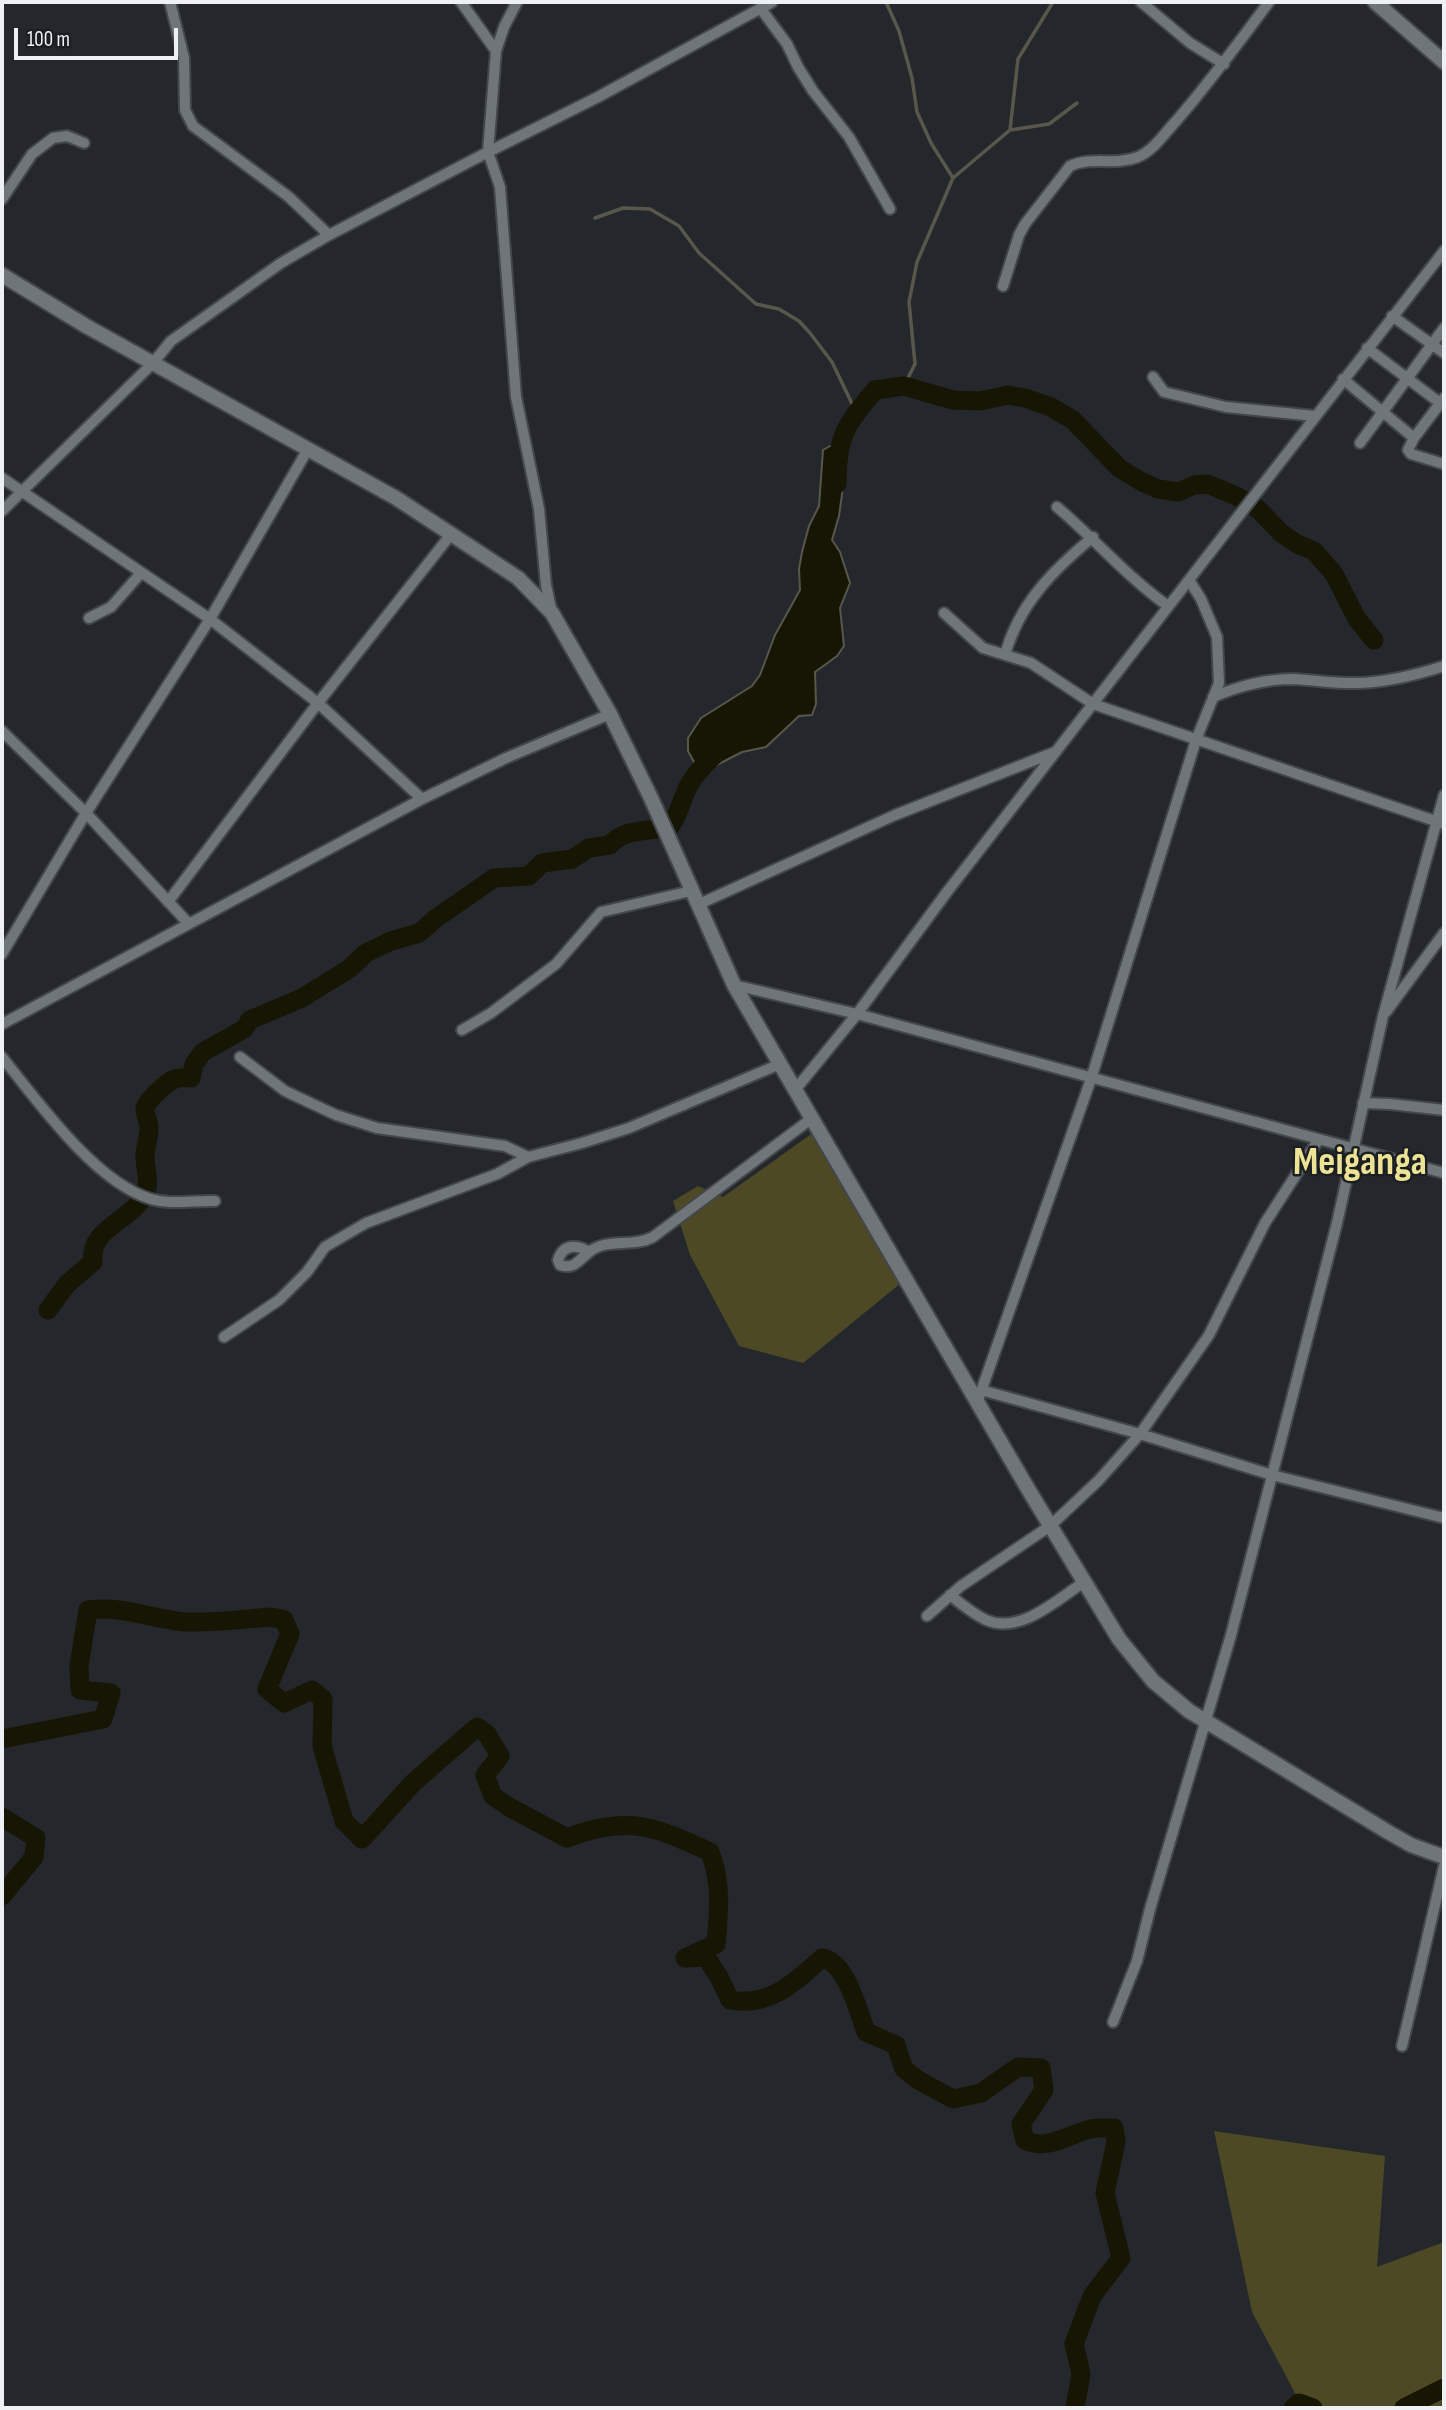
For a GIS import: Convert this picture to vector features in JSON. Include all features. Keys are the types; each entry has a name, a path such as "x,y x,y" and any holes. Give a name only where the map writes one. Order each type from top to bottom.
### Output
{"street":[{"path":"170,2 184,58 185,110 193,126 289,197 329,235"},
{"path":"461,2 496,51"},
{"path":"517,2 504,27 496,51 488,152 500,187 516,397 539,509 546,585 552,613"},
{"path":"2,511 19,491 153,363 171,341 281,263 329,235 598,97 772,2"},
{"path":"1141,2 1191,43 1224,64"},
{"path":"1003,286 1024,224 1070,166 1077,163 1125,161 1151,149 1224,64 1269,2"},
{"path":"1375,2 1444,61"},
{"path":"761,9 787,44 797,67 813,91 849,137 890,209"},
{"path":"2,199 33,154 53,138 67,136 84,142"},
{"path":"795,1090 857,1014 947,892 1444,251"},
{"path":"2,275 452,533 518,578 552,613 610,714 734,985 811,1119 979,1395 1050,1526 1119,1639 1153,1681 1170,1697 1206,1722 1388,1832 1411,1845 1444,1857"},
{"path":"1392,316 1444,353"},
{"path":"1360,443 1444,328"},
{"path":"1367,348 1443,402 1414,438 1408,452 1444,464"},
{"path":"1153,377 1164,392 1206,403 1315,416"},
{"path":"1343,379 1414,438"},
{"path":"2,954 86,813 210,619 308,449"},
{"path":"2,478 210,619 318,703 422,799"},
{"path":"1057,507 1093,537 1126,572 1168,606"},
{"path":"168,902 318,703 452,533"},
{"path":"1005,655 1013,626 1039,587 1093,537"},
{"path":"89,618 111,607 141,573"},
{"path":"979,1395 1091,1079 1196,740 1219,683 1217,637 1201,599 1189,580"},
{"path":"944,613 984,648 1031,663 1093,704 1440,823"},
{"path":"1213,697 1239,686 1267,681 1380,681 1409,677 1444,666"},
{"path":"2,1024 422,799 506,758 610,714"},
{"path":"2,731 86,813 189,924"},
{"path":"462,1030 491,1013 548,971 601,912 694,898 1055,752"},
{"path":"1113,2022 1137,1961 1206,1722 1337,1223 1382,1016 1440,823 1444,795"},
{"path":"1382,1016 1444,933"},
{"path":"734,985 857,1014 1444,1173"},
{"path":"2,1057 88,1157 125,1189 161,1201 215,1201"},
{"path":"240,1058 285,1091 335,1115 377,1128 505,1146 528,1157"},
{"path":"224,1337 279,1300 307,1272 325,1247 366,1223 497,1174 528,1157 629,1128 780,1065"},
{"path":"1363,1104 1444,1110"},
{"path":"589,1252 603,1245 636,1243 653,1237 811,1119"},
{"path":"928,1616 950,1595 1050,1526 1098,1481 1140,1434 1209,1335 1265,1223 1319,1139"},
{"path":"979,1395 1140,1434 1272,1475 1444,1518"},
{"path":"950,1595 987,1620 1011,1623 1041,1610 1084,1581"},
{"path":"1402,2046 1444,1866"}],"shaded area":[{"path":"830,446 835,447 843,487 832,540 840,552 850,583 840,608 844,646 837,656 815,672 816,704 812,715 799,716 766,747 742,752 711,768 694,762 688,751 688,738 701,718 752,686 760,675 775,635 800,590 799,569 802,552 809,526 819,506 823,450"},
{"path":"824,1125 912,1274 803,1363 739,1346 690,1255 673,1201 698,1186 723,1197"},
{"path":"1214,2131 1385,2156 1377,2267 1444,2242 1444,2408 1303,2408 1252,2312"}],"waterway":[{"path":"886,2 899,31 912,78 917,112 931,143 953,178 917,262 909,302 915,364 904,386"},
{"path":"953,178 1010,130 1018,59 1053,2"},
{"path":"1010,130 1049,124 1077,103"},
{"path":"595,218 623,208 650,209 679,226 699,253 756,304 779,309 799,321 832,362 856,412"},
{"path":"837,484 839,454 845,432 875,390 904,386 953,400 980,401 1008,395 1025,398 1051,407 1073,420 1119,468 1142,482 1158,489 1179,492 1194,485 1208,484 1258,509 1281,533 1314,551 1334,574 1357,619 1374,640"},
{"path":"48,1310 67,1284 93,1262 98,1239 142,1199 147,1188 145,1156 149,1126 146,1105 172,1081 191,1078 194,1064 203,1052 244,1029 250,1020 302,998 349,969 366,953 391,941 419,933 494,878 529,876 542,863 572,859 589,848 610,845 630,833 670,827 691,782 721,749"},
{"path":"2,1739 103,1719 111,1693 80,1690 79,1666 88,1610 112,1609 185,1622 272,1617 284,1620 290,1634 267,1689 284,1703 312,1690 323,1699 322,1746 344,1821 362,1839 413,1783 477,1727 487,1734 500,1756 485,1775 493,1796 509,1807 567,1838 588,1831 624,1825 656,1830 710,1852 718,1886 716,1944 685,1958 706,1957 730,2000 757,2000 780,1991 822,1958 831,1961 845,1978 866,2032 896,2045 904,2069 918,2080 953,2099 981,2093 1018,2067 1041,2068 1044,2090 1021,2124 1025,2140 1050,2143 1091,2129 1114,2128 1116,2142 1105,2193 1121,2258 1092,2296 1074,2344 1081,2374 1075,2408"},
{"path":"2,1817 36,1838 34,1857 2,1896"},
{"path":"1404,2408 1444,2388"},
{"path":"1293,2408 1299,2403 1313,2408"}],"district":[{"name":"Meiganga","path":"1360,1164"}]}
